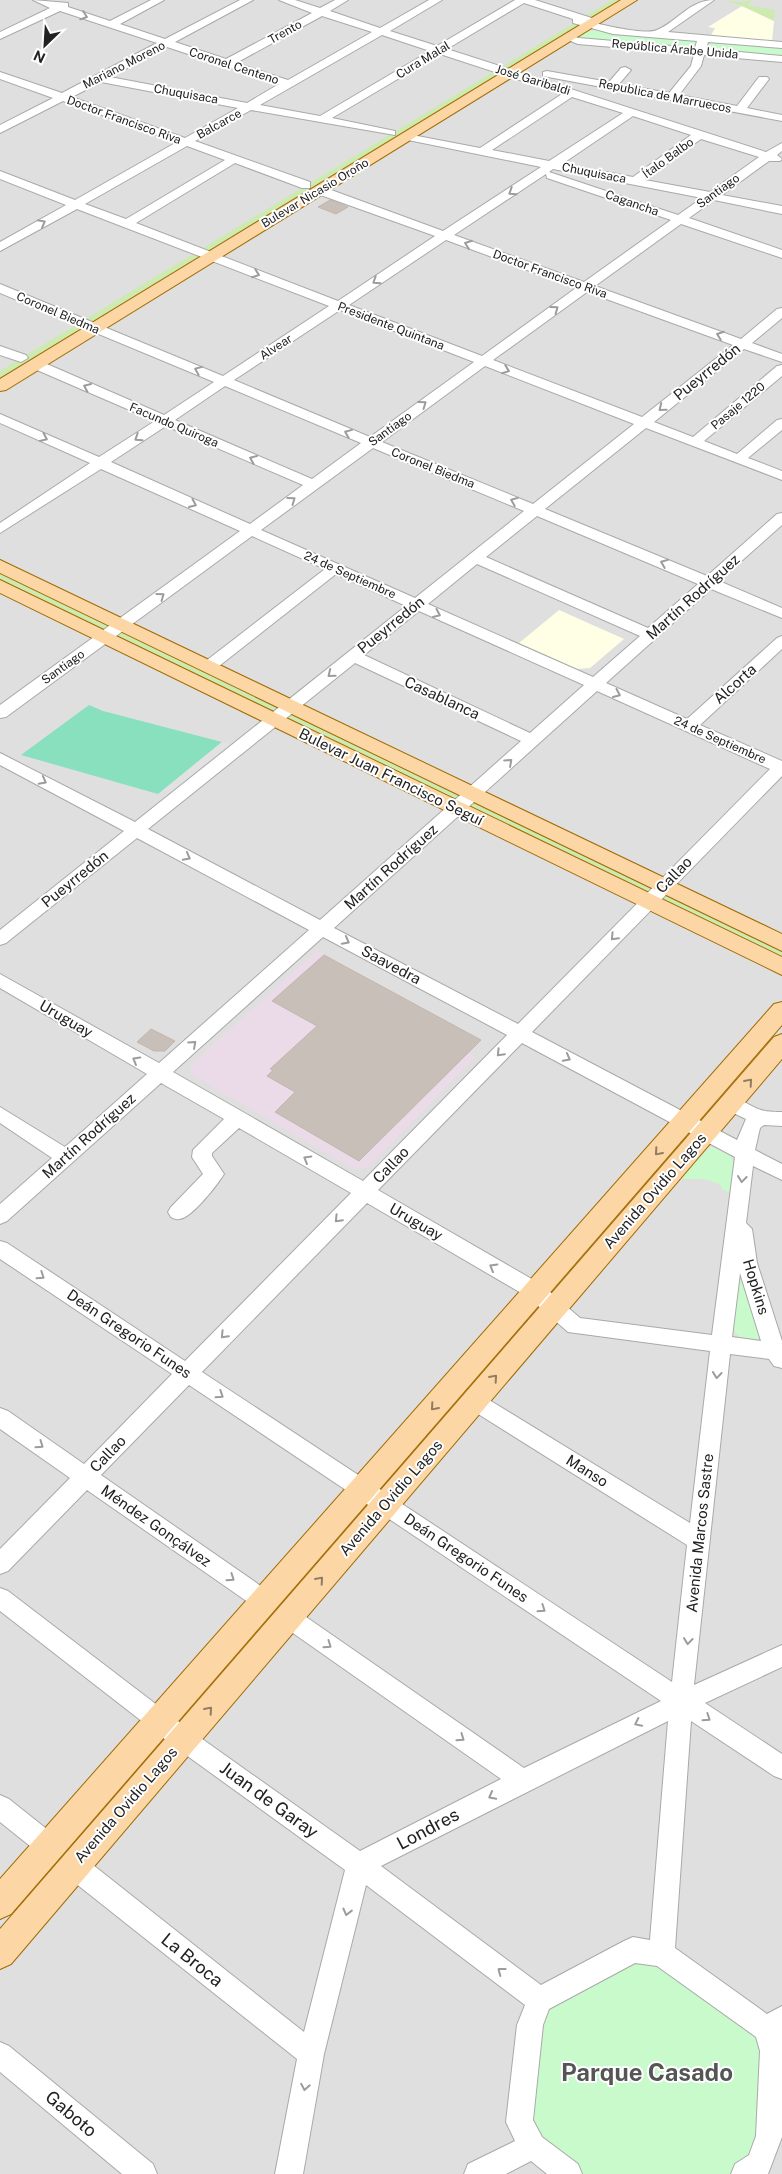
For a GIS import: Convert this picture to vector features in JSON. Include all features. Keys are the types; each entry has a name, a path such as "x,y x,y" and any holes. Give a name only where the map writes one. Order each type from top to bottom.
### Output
{"main road":[{"name":"Bulevar Nicasio Oroño","path":"312,188 391,133 568,38 612,0"},
{"name":"Bulevar Nicasio Oroño","path":"0,386 28,361 312,188 407,137 586,22 630,0"},
{"name":"Bulevar Nicasio Oroño","path":"0,371 28,361"},
{"name":"Bulevar Juan Francisco Seguí","path":"0,566 782,943"},
{"name":"Bulevar Juan Francisco Seguí","path":"0,586 782,968"},
{"name":"Avenida Ovidio Lagos","path":"0,1903 263,1600 363,1489 544,1299 695,1127 782,1010"},
{"name":"Avenida Ovidio Lagos","path":"695,1127 730,1103 782,1043"},
{"name":"Avenida Ovidio Lagos","path":"0,1953 474,1401 544,1299"},
{"path":"49,1846 74,1866"}],"street":[{"name":"Coronel Centeno","path":"38,0 288,84"},
{"path":"0,36 74,0"},
{"path":"110,25 159,0"},
{"name":"Mariano Moreno","path":"0,130 248,0"},
{"name":"José Garibaldi","path":"284,0 438,50 509,70 782,160"},
{"name":"Trento","path":"227,63 343,0"},
{"name":"Balcarce","path":"0,247 437,0"},
{"name":"República Árabe Unida","path":"523,0 613,31 782,45"},
{"name":"Cura Malal","path":"323,119 523,0"},
{"path":"657,35 709,0"},
{"name":"República Árabe Unida","path":"568,38 700,52 782,58"},
{"path":"672,97 696,66 703,39"},
{"name":"Republica de Marruecos","path":"509,70 612,86 782,118"},
{"path":"612,86 625,70"},
{"name":"Doctor Francisco Riva","path":"0,74 782,358"},
{"name":"Chuquisaca","path":"99,78 391,133"},
{"path":"740,110 763,79"},
{"path":"407,137 482,151 572,92"},
{"path":"547,168 632,112"},
{"name":"Ítalo Balbo","path":"636,181 700,134"},
{"name":"Santiago","path":"0,714 371,442 782,146"},
{"name":"Cagancha","path":"482,151 547,168 680,219 782,254"},
{"path":"126,224 234,159"},
{"name":"Chuquisaca","path":"547,168 636,181 782,210"},
{"name":"Alvear","path":"0,529 547,168"},
{"name":"Presidente Quintana","path":"0,175 782,476"},
{"name":"Coronel Biedma","path":"0,288 782,613"},
{"name":"Pueyrredón","path":"0,939 782,312"},
{"name":"Facundo Quiroga","path":"0,350 314,485"},
{"name":"Pasaje 1220","path":"695,442 782,369"},
{"name":"24 de Septiembre","path":"0,418 781,767"},
{"path":"739,460 782,423"},
{"name":"Martín Rodríguez","path":"0,1216 782,517"},
{"path":"475,558 650,635"},
{"path":"208,666 334,568"},
{"name":"Alcorta","path":"689,726 782,641"},
{"name":"Casablanca","path":"353,656 532,740"},
{"name":"Saavedra","path":"0,758 782,1172"},
{"name":"Callao","path":"0,1564 781,767"},
{"name":"Uruguay","path":"0,980 544,1299 576,1326 721,1344 778,1356"},
{"path":"730,1103 760,1118 782,1119"},
{"path":"0,1114 66,1157"},
{"name":"Avenida Marcos Sastre","path":"662,1954 682,1701 721,1344 750,1129 753,1123 760,1118"},
{"path":"178,1212 204,1187 214,1174 202,1157 203,1150 237,1119"},
{"name":"Hopkins","path":"738,1210 747,1263 778,1356"},
{"name":"Deán Gregorio Funes","path":"0,1249 782,1768"},
{"name":"Manso","path":"474,1401 700,1541"},
{"name":"Méndez Gonçálvez","path":"0,1417 263,1600"},
{"name":"Juan de Garay","path":"0,1598 183,1739 359,1865 540,2000"},
{"path":"288,1618 522,1780"},
{"name":"Londres","path":"359,1865 522,1780 682,1701 782,1656"},
{"path":"0,1807 49,1846"},
{"path":"288,2174 311,2054 359,1865"},
{"name":"La Broca","path":"74,1866 311,2054"},
{"path":"568,2174 533,2146 519,2122 530,2024 540,2000 634,1950 662,1954 774,2024 769,2136 759,2171"},
{"name":"Gaboto","path":"0,2055 143,2174"},
{"path":"478,2174 533,2146"}],"shaded area":[{"path":"0,0 782,0 782,2174 0,2174"},
{"path":"742,6 774,21 772,41 710,37 715,28 708,27"},
{"path":"559,610 624,639 590,668 577,669 519,643"},
{"path":"222,742 233,744 173,791 162,791"},
{"path":"317,951 481,1040 468,1053 475,1057 368,1167 354,1169 191,1074 191,1065"}],"green space":[{"path":"612,0 630,0 0,386 0,371"},
{"path":"724,0 741,2 752,0 748,5 775,10 774,21 740,5"},
{"path":"599,30 697,42 692,49 576,38 588,31"},
{"path":"709,43 782,46 782,57 708,49"},
{"path":"0,566 782,943 782,967 0,586"},
{"path":"89,705 103,711 222,742 158,794 21,755"},
{"path":"710,1147 726,1150 734,1162 732,1190 729,1192 723,1190 720,1184 704,1179 683,1179 683,1175"},
{"path":"740,1266 760,1338 756,1339 748,1340 741,1338 733,1328"},
{"path":"633,1950 766,2029 769,2136 745,2174 568,2174 533,2146 530,2025 540,2000"}],"building":[{"path":"330,200 348,207 336,214 318,207"},
{"path":"324,955 481,1040 359,1161 275,1112 295,1092 267,1076 273,1070 270,1069 317,1026 272,1001"},
{"path":"151,1029 175,1041 165,1051 154,1051 137,1042"}],"district":[{"name":"Parque Casado","path":"647,2073"}]}
